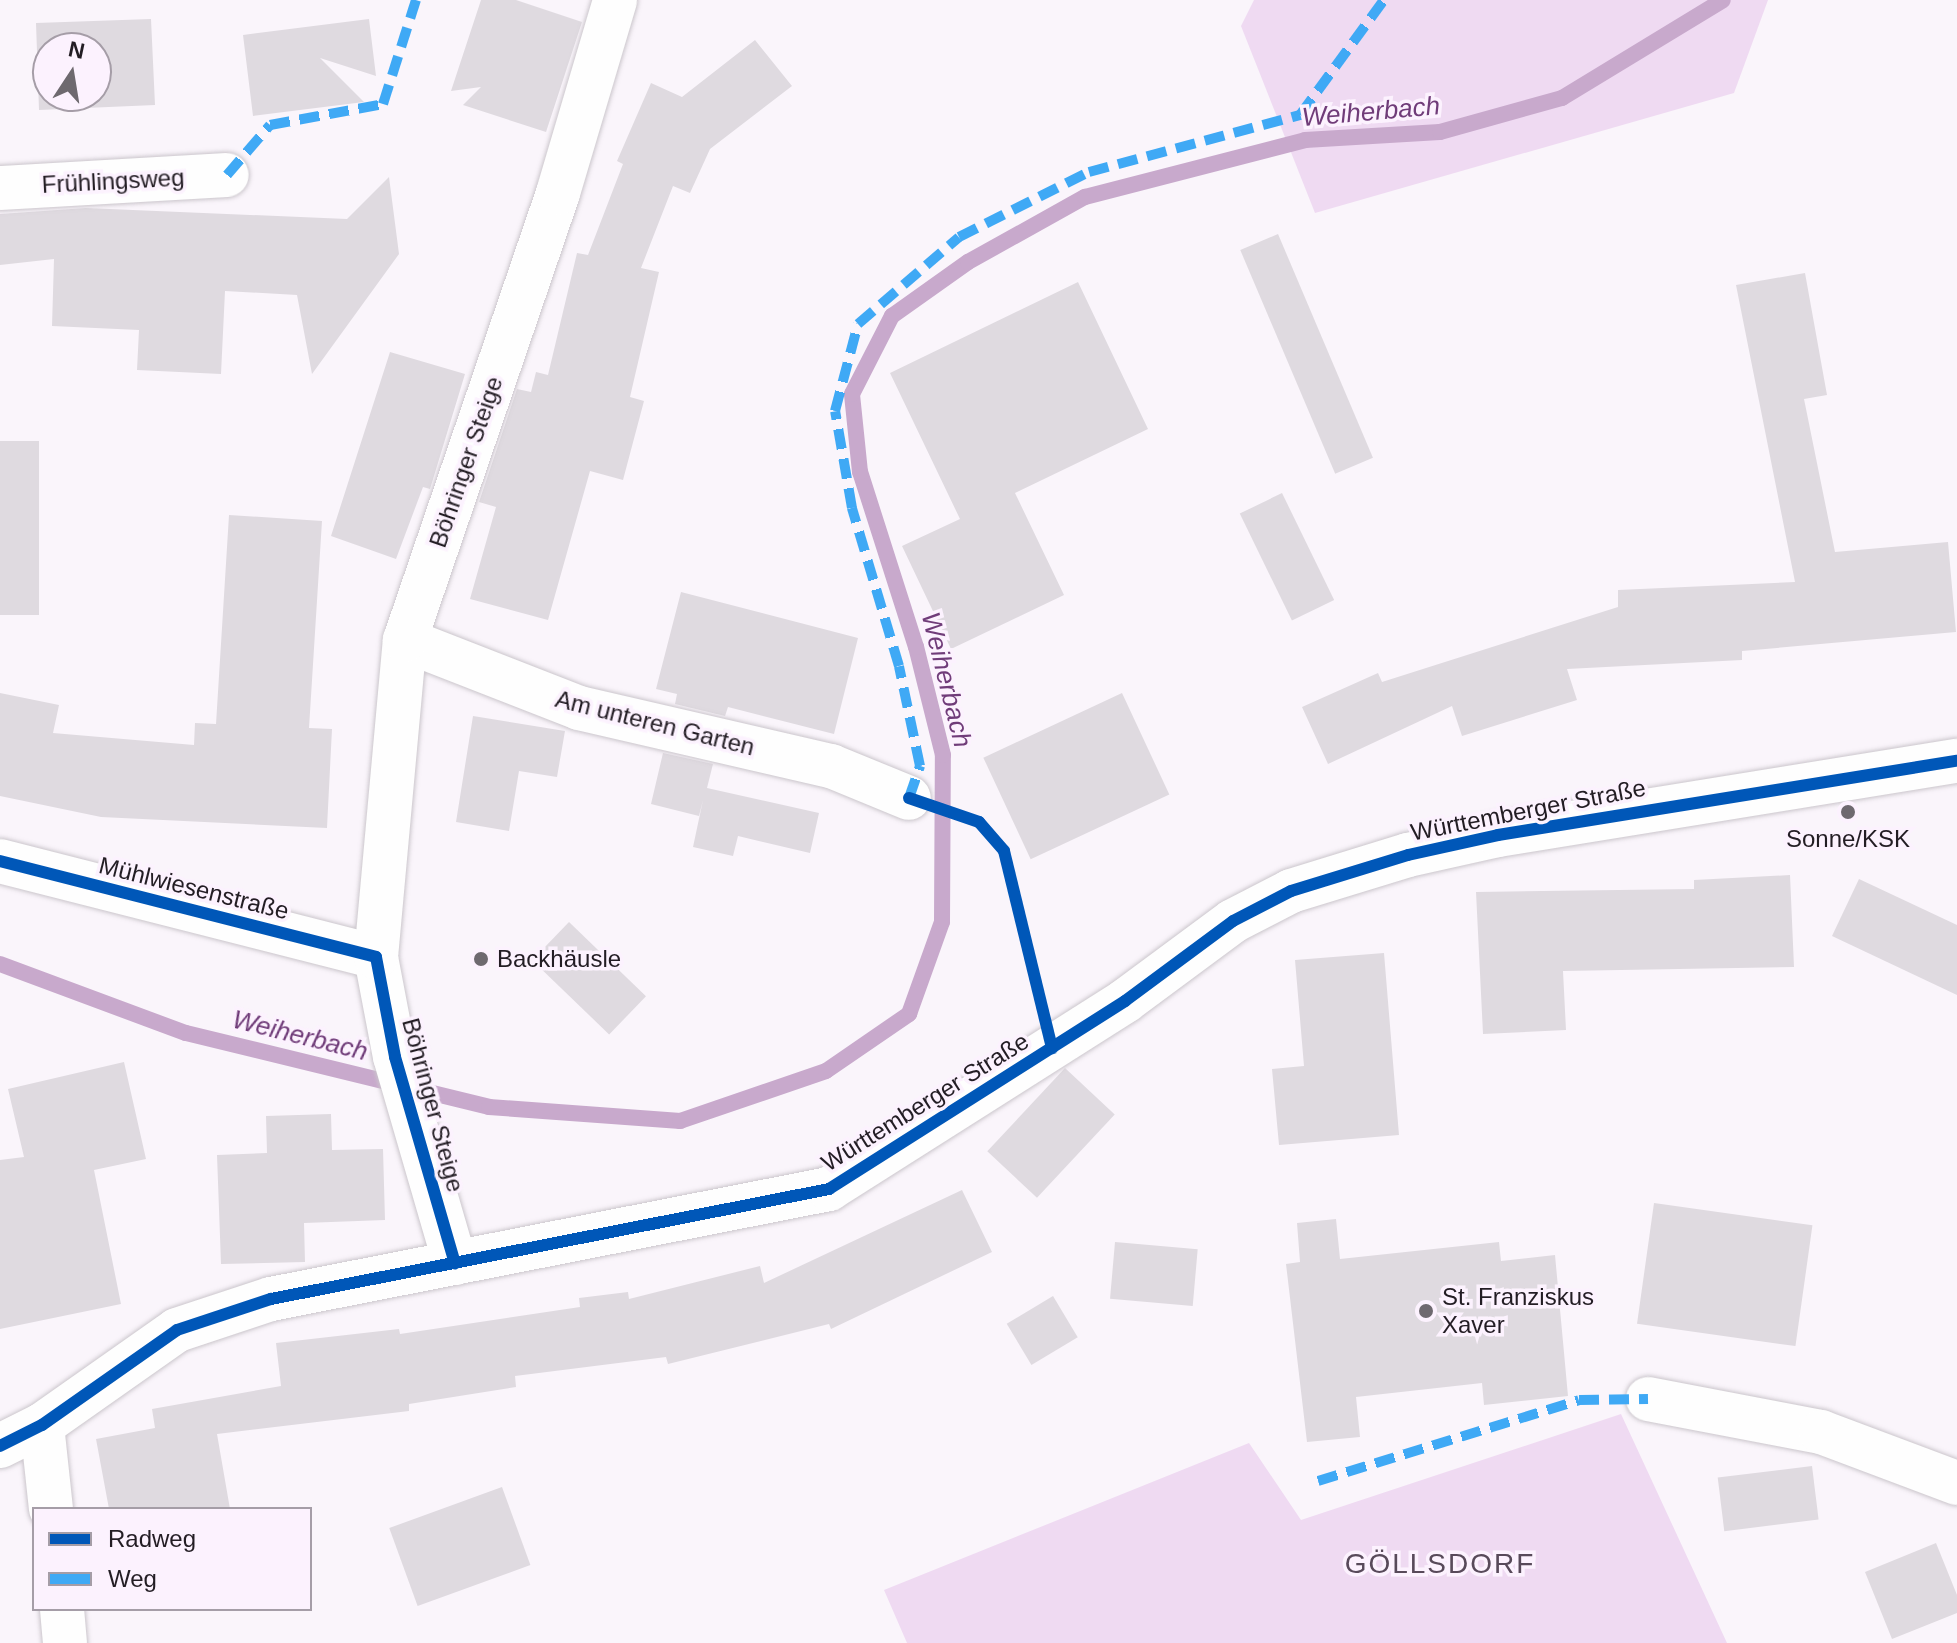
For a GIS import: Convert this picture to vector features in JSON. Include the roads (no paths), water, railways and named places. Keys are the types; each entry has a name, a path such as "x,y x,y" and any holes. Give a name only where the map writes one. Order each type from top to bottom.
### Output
{"street":[{"name":"Böhringer Steige","path":"455,1263 420,1156 395,1057 376,957 405,640 558,193 615,0"},
{"name":"Frühlingsweg","path":"0,188 227,175"},
{"name":"Am unteren Garten","path":"405,640 579,708 831,766 909,798"},
{"name":"Württemberger Straße","path":"0,1446 42,1425 177,1330 271,1299 829,1189 1125,1001 1233,921 1291,891 1408,855 1498,835 1957,761"},
{"name":"Mühlwiesenstraße","path":"0,861 376,957"},
{"path":"1648,1399 1821,1432 1957,1483"},
{"path":"42,1425 51,1507"},
{"path":"62,1611 65,1643"}],"waterway":[{"name":"Weiherbach","path":"0,964 186,1033 489,1107 680,1121 826,1071 909,1014 942,922 943,755 916,647 860,472 852,394 892,316 968,262 1085,197 1305,140 1440,132 1562,98 1723,0"}],"place":[{"name":"Sonne/KSK","path":"1848,812"},
{"name":"Backhäusle","path":"481,959"},
{"name":"St. Franziskus Xaver","path":"1426,1311"}],"district":[{"name":"GÖLLSDORF","path":"1440,1564"}]}
